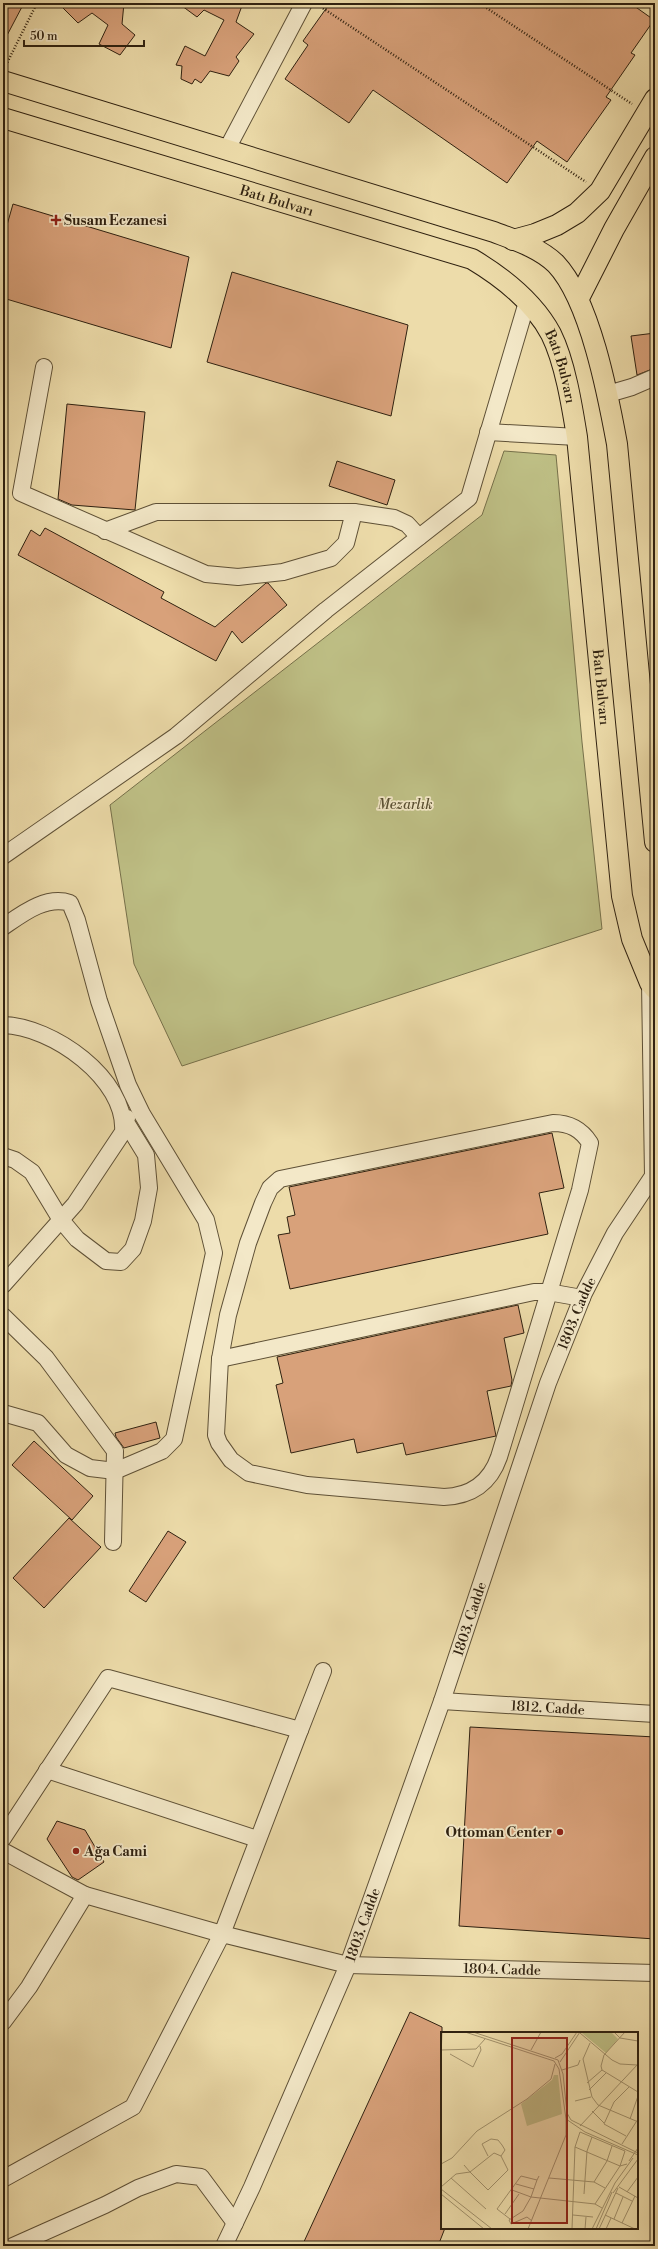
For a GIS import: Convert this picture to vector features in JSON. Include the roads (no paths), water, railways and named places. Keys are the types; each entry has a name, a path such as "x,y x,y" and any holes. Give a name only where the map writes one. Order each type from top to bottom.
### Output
{"main road":[{"path":"3,81 228,149 513,240 539,252 555,264 579,298 608,394 617,444 655,842"},
{"path":"513,240 535,234 557,225 577,213 600,191 651,106"},
{"name":"Batı Bulvarı","path":"3,118 472,259 499,276 527,302 551,334 567,381 578,437 622,896 632,939 652,986"},
{"path":"579,298 614,229 655,157"}],"street":[{"path":"228,149 304,3"},
{"path":"3,856 67,814 176,736 326,610 469,498 527,302"},
{"path":"44,367 21,493 206,574 238,577 283,572 331,558 346,543 354,512"},
{"path":"608,394 632,387 655,377"},
{"path":"488,432 578,437"},
{"path":"105,531 156,512 354,512 394,518 407,524 419,537"},
{"path":"3,927 22,913 50,901 62,900 70,904 77,920 99,1001 128,1085 142,1114 206,1220 214,1253 174,1439 162,1451 115,1471 90,1468 66,1455 38,1423 3,1413"},
{"name":"1803. Cadde","path":"224,2246 348,1965 442,1701 546,1390 582,1298 616,1233 654,1174 652,986"},
{"path":"3,1025 48,1036 90,1064 117,1098 124,1119 146,1155 149,1188 143,1221 133,1249 121,1262 106,1261 77,1239 61,1220 32,1172 15,1160 3,1156"},
{"path":"124,1119 142,1114"},
{"path":"3,1285 75,1204 123,1132 124,1119"},
{"path":"553,1122 562,1123 579,1129 590,1143 580,1190 548,1292 495,1467 482,1484 465,1494 454,1497 307,1485 249,1474 240,1468 224,1452 216,1435 220,1359 228,1315 248,1242 266,1195 280,1179 553,1122"},
{"path":"220,1359 534,1292 548,1292 582,1298"},
{"path":"3,1316 46,1358 115,1451 113,1542"},
{"path":"3,2179 133,2107 222,1934 323,1671"},
{"path":"3,1838 108,1678 300,1730"},
{"name":"1812. Cadde","path":"442,1701 655,1714"},
{"path":"47,1770 258,1839"},
{"name":"1804. Cadde","path":"3,1851 85,1895 222,1934 348,1965 655,1973"},
{"path":"3,2022 29,1988 85,1895"},
{"path":"13,2246 105,2206 138,2188 176,2174 201,2176 235,2223"}],"place":[{"name":"Susam Eczanesi","path":"56,220"},
{"name":"Ottoman Center","path":"560,1832"},
{"name":"Ağa Cami","path":"76,1851"}],"park label":[{"name":"Mezarlık","path":"405,804"}]}
